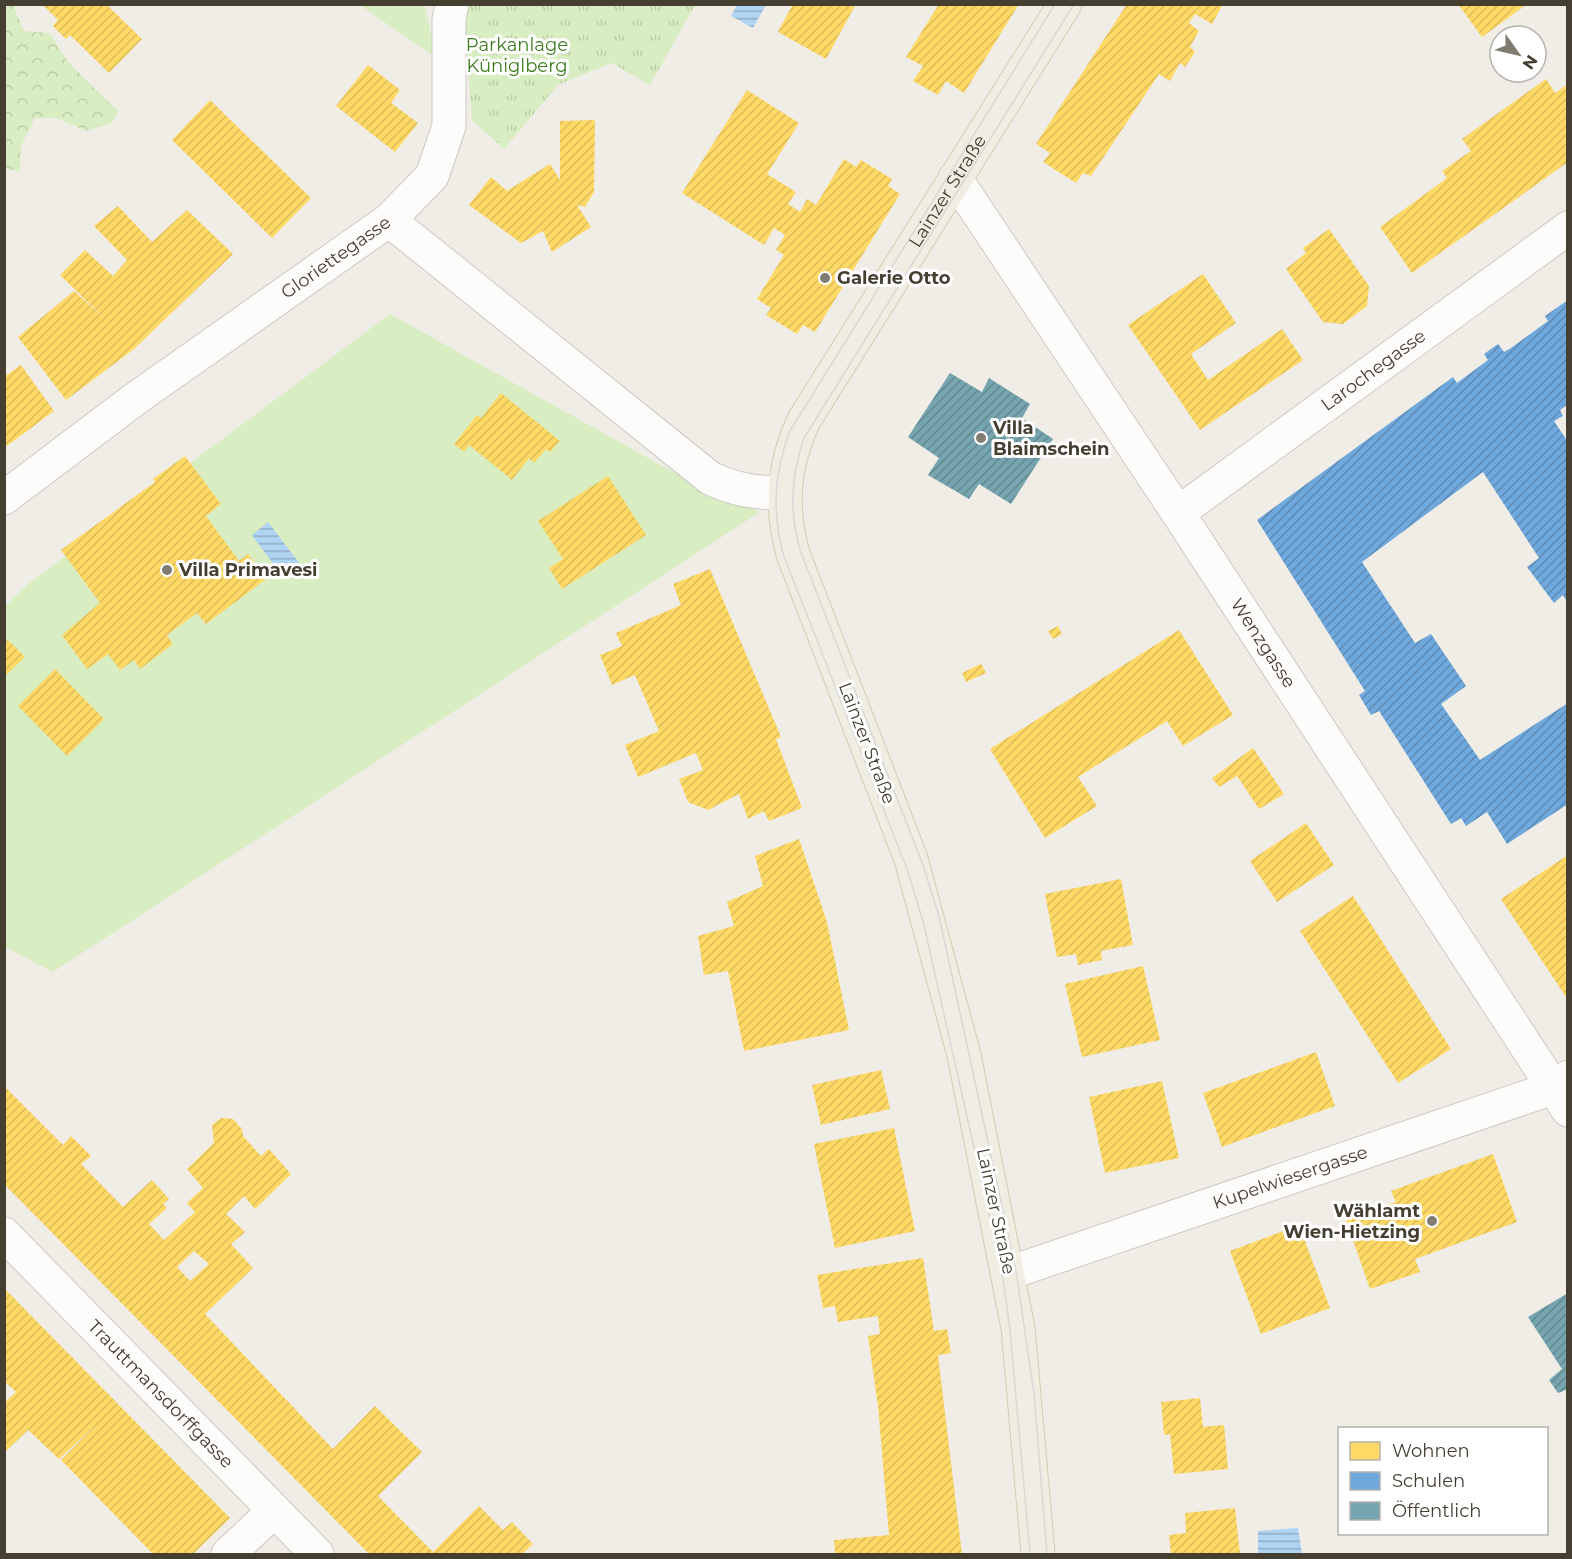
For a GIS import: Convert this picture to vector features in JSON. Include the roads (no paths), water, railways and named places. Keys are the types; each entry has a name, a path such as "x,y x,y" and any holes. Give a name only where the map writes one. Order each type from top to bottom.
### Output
{"main road":[{"name":"Lainzer Straße","path":"1038,1554 1018,1328 1009,1273 964,1055 911,859 793,554 785,525 783,493 789,458 804,420 1065,4"}],"street":[{"path":"389,220 432,176 449,126 449,20 452,4"},
{"name":"Wenzgasse","path":"955,178 1563,1092"},
{"name":"Gloriettegasse","path":"4,498 135,399 389,220 710,478 728,487 748,492 783,493"},
{"name":"Larochegasse","path":"1178,513 1568,228"},
{"name":"Kupelwiesergasse","path":"1009,1273 1563,1092"},
{"name":"Trauttmansdorffgasse","path":"4,1234 316,1554"},
{"path":"228,1554 274,1511"}],"water":[{"path":"737,4 766,5 753,28 731,16"},
{"path":"268,522 300,564 283,577 252,535"},
{"path":"1298,1528 1302,1554 1258,1554 1258,1531"}],"tram line":[{"path":"1030,1554 1010,1330 1002,1272 923,921 907,869 783,554 777,522 776,492 781,462 790,431 1055,4"},
{"path":"1047,1554 1034,1393 1016,1271 939,916 923,865 800,550 794,521 793,494 796,466 804,438 1074,4"}],"place":[{"name":"Galerie Otto","path":"825,278"},
{"name":"Villa Blaimschein","path":"981,438"},
{"name":"Villa Primavesi","path":"167,570"},
{"name":"Wählamt Wien-Hietzing","path":"1432,1221"}],"park label":[{"name":"Parkanlage Küniglberg","path":"517,55"}]}
